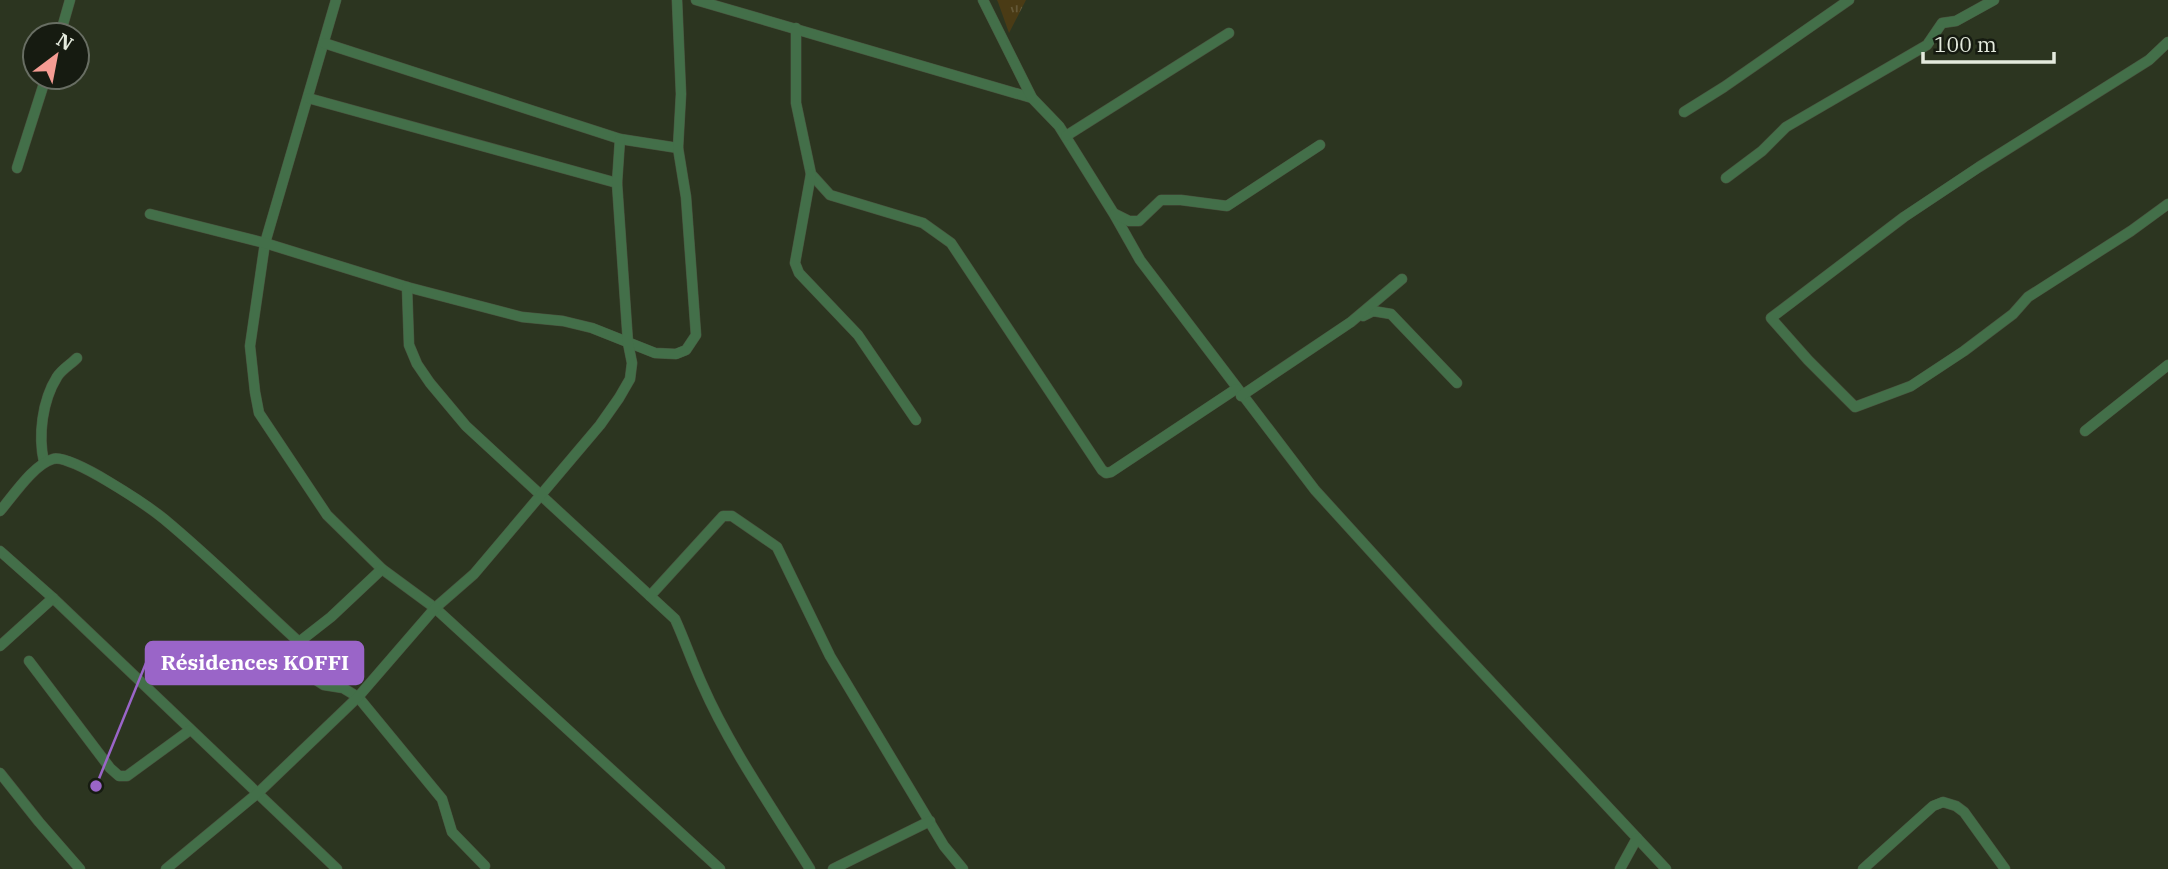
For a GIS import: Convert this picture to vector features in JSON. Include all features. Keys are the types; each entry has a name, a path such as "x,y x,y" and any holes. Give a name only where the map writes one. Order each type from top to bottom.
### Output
{"street":[{"path":"64,21 70,0"},
{"path":"336,0 265,243 250,346 259,413 327,515 382,569 435,608 720,869"},
{"path":"150,214 265,243 407,287 522,317 563,321 592,328 655,353 676,354 686,350 696,335 686,197 678,148 681,94 677,0"},
{"path":"696,0 1032,98"},
{"path":"983,0 1032,98 1059,125 1140,260 1315,490 1666,869"},
{"path":"1684,112 1724,88 1849,0"},
{"path":"1726,178 1762,151 1787,127 1927,45 1942,23 1956,22 1994,0"},
{"path":"796,28 796,103 811,174 795,263 799,273 858,335 916,421"},
{"path":"1066,136 1229,33"},
{"path":"2168,42 2149,60 1904,217 1772,317 1854,408 1911,386 2013,314 2028,297 2120,239 2168,204"},
{"path":"324,43 620,139 678,148"},
{"path":"17,168 42,91"},
{"path":"308,98 617,183"},
{"path":"166,869 259,792 358,697 435,608 474,574 600,425 619,398 629,379 632,363 628,343 617,183 620,139"},
{"path":"1114,214 1129,221 1139,221 1161,200 1227,206 1320,145"},
{"path":"811,174 830,195 923,223 951,243 1106,473 1350,322 1373,311 1391,314 1457,383"},
{"path":"1350,322 1402,279"},
{"path":"407,287 409,345 417,364 430,383 466,426 675,619 702,684 734,744 810,869"},
{"path":"44,462 40,444 45,408 57,375 77,358"},
{"path":"2085,430 2168,365"},
{"path":"0,511 44,462 55,457 84,468 163,519 299,642 300,664 310,676 324,685 343,688 358,697 442,799 452,832 485,866"},
{"path":"650,596 723,516 732,516 777,547 830,656 944,846 963,869"},
{"path":"0,551 259,792 333,868"},
{"path":"299,642 331,617 382,569"},
{"path":"0,646 53,598"},
{"path":"29,661 84,737 119,776 127,776 190,730"},
{"path":"0,773 80,869"},
{"path":"1863,869 1934,806 1943,802 1964,812 2004,869"},
{"path":"833,869 930,821"},
{"path":"1620,869 1637,838"}],"green space":[{"path":"997,0 1026,0 1009,33 998,2"}],"place":[{"name":"Résidences KOFFI","path":"96,786"}]}
